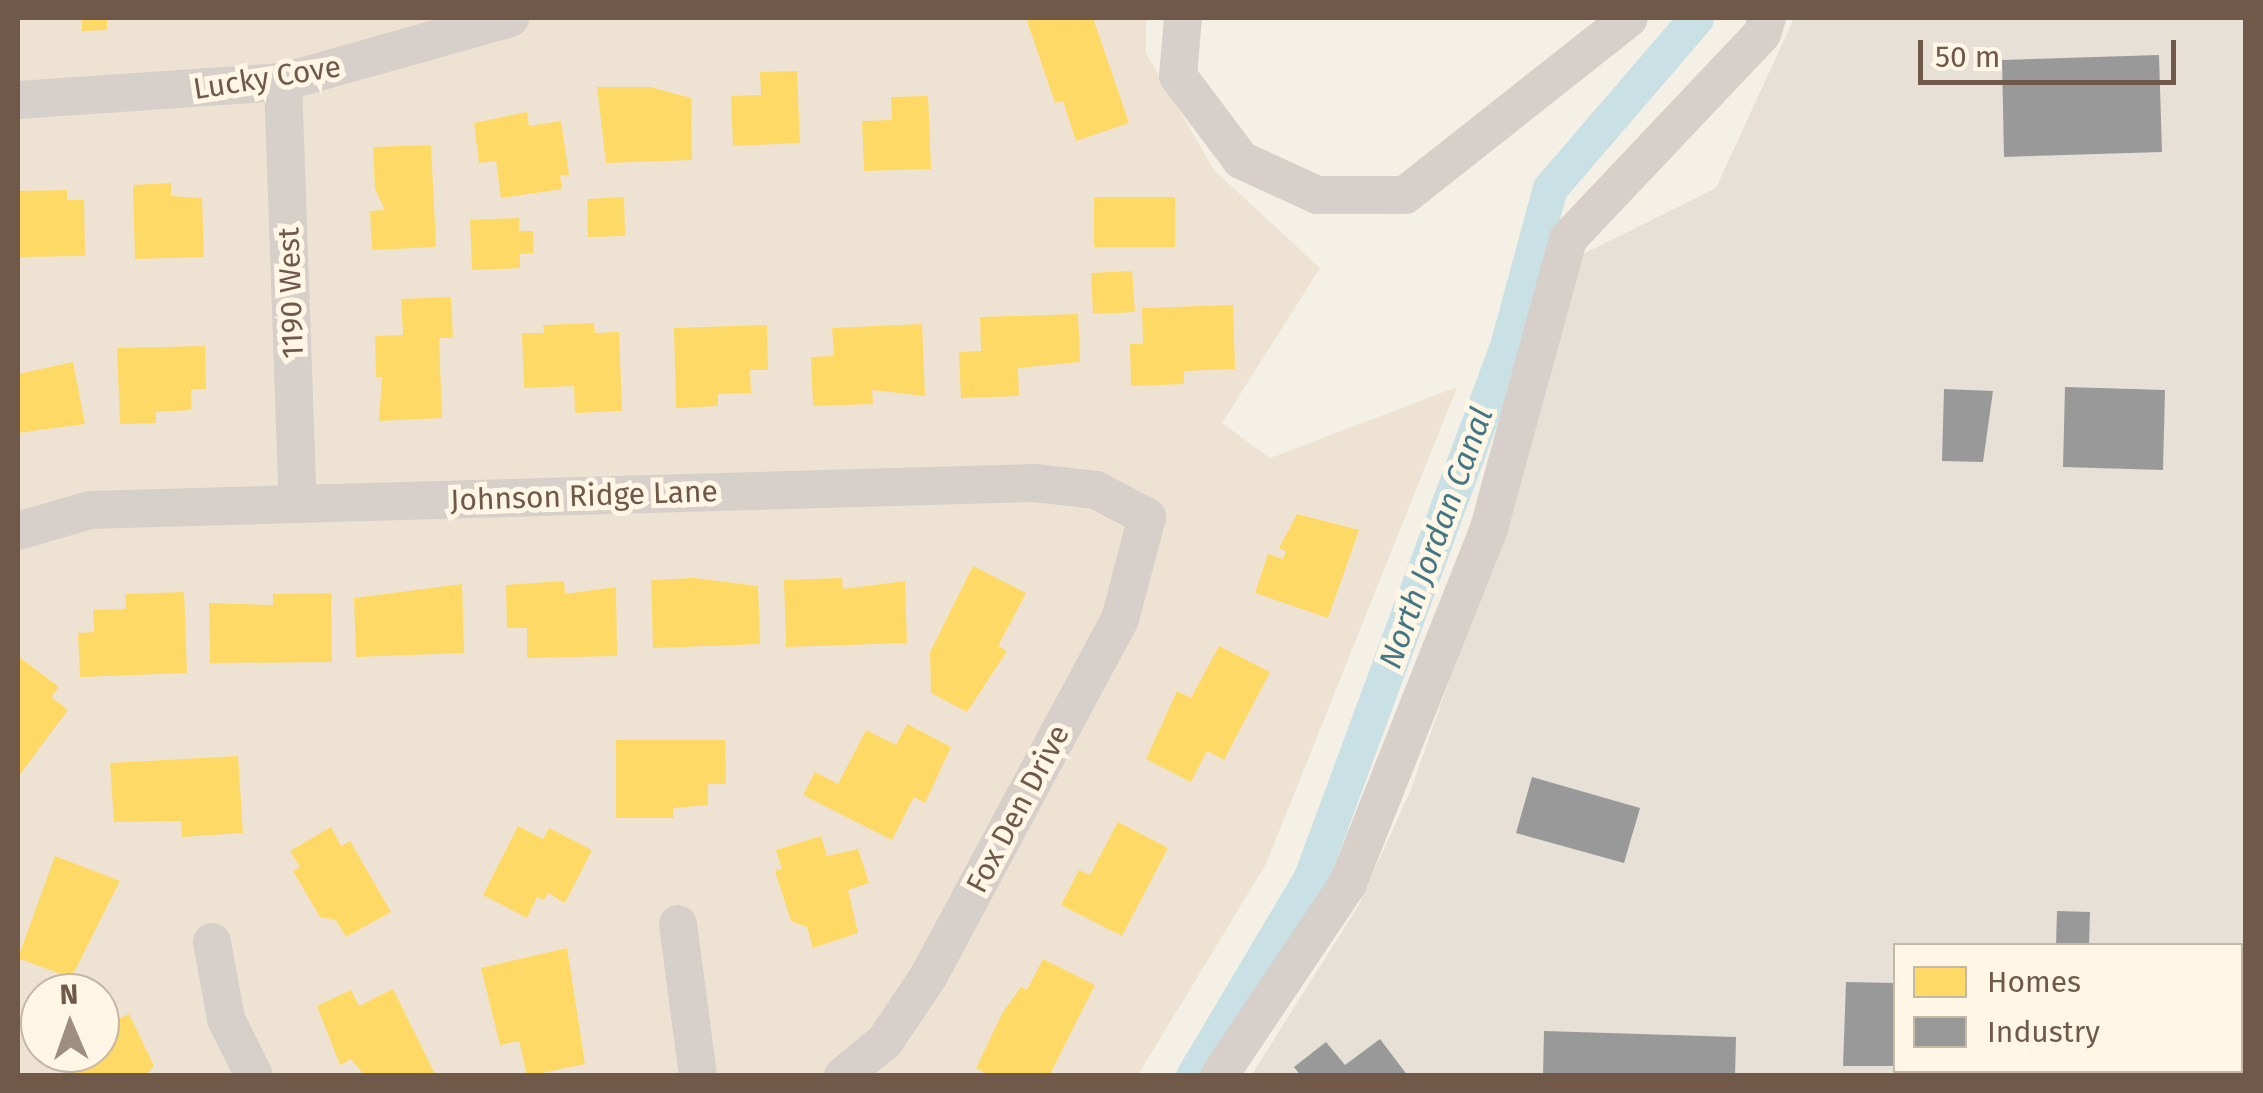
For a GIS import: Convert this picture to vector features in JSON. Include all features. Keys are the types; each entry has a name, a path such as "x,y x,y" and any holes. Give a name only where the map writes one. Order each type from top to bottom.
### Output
{"street":[{"name":"Lucky Cove","path":"18,100 283,82 510,18"},
{"path":"1182,18 1178,76 1241,160 1316,195 1405,195 1629,18"},
{"path":"1219,1076 1348,883 1489,528 1568,239 1762,34 1767,18"},
{"name":"1190 West","path":"283,82 298,504"},
{"name":"Johnson Ridge Lane","path":"18,531 90,510 1034,483 1096,490 1147,516"},
{"name":"Fox Den Drive","path":"844,1076 886,1041 930,974 1120,618 1147,516"},
{"path":"678,924 698,1076"},
{"path":"212,942 226,1020 254,1076"}],"shaded area":[{"path":"18,18 1146,18 1146,53 1214,170 1320,268 1222,423 1270,458 1457,387 1266,864 1138,1075 18,1075"},
{"path":"1794,18 2245,18 2245,1075 1251,1076 1358,906 1412,787 1529,451 1581,255 1716,188"}],"building: Homes":[{"path":"82,18 107,18 107,30 82,31"},
{"path":"1026,18 1093,18 1129,123 1076,141 1063,101 1055,103"},
{"path":"797,71 800,143 733,146 731,96 761,95 760,72"},
{"path":"597,87 650,87 691,98 692,160 606,163"},
{"path":"928,96 931,169 864,171 862,121 892,120 891,97"},
{"path":"527,112 529,126 561,121 569,175 560,175 562,189 501,198 496,161 479,163 474,123"},
{"path":"431,145 436,247 372,250 370,211 385,210 375,189 373,147"},
{"path":"171,183 171,196 202,198 204,257 135,259 133,185"},
{"path":"67,190 67,200 84,200 85,256 18,257 18,191"},
{"path":"624,197 625,236 588,237 587,199"},
{"path":"1094,197 1175,197 1175,247 1094,247"},
{"path":"519,218 519,231 533,231 534,253 520,254 520,268 472,270 470,220"},
{"path":"1132,271 1135,312 1093,314 1091,273"},
{"path":"451,297 453,338 439,338 442,418 379,421 382,377 376,377 375,336 403,335 401,299"},
{"path":"1233,305 1235,369 1184,371 1184,384 1131,386 1130,344 1143,344 1142,308"},
{"path":"1078,314 1080,362 1018,368 1019,396 961,398 959,352 981,351 980,317"},
{"path":"594,323 595,333 619,332 622,411 575,413 574,386 524,388 522,333 544,333 543,325"},
{"path":"922,324 925,396 872,390 873,404 813,406 811,357 834,356 832,328"},
{"path":"767,325 768,370 750,370 751,393 718,394 718,406 676,408 674,328"},
{"path":"205,346 206,389 191,389 191,410 156,412 156,423 120,424 117,348"},
{"path":"73,362 85,424 18,433 18,374"},
{"path":"1297,514 1359,530 1328,618 1255,593 1268,554 1283,559 1286,551 1279,548"},
{"path":"973,566 1026,593 998,646 1007,651 967,712 931,693 930,652"},
{"path":"694,578 758,586 760,644 653,648 651,580"},
{"path":"842,578 843,589 905,581 907,643 786,647 784,580"},
{"path":"564,581 565,594 616,587 617,656 527,658 527,628 507,628 506,585"},
{"path":"462,584 464,653 356,657 354,598"},
{"path":"184,592 187,673 80,677 78,633 94,632 93,610 126,609 125,594"},
{"path":"331,593 332,662 210,663 209,603 273,605 273,594"},
{"path":"1219,646 1270,672 1224,760 1207,751 1191,782 1146,759 1177,691 1191,698"},
{"path":"19,657 59,687 51,697 68,710 18,777"},
{"path":"907,724 951,747 925,803 914,797 892,840 803,795 815,772 838,784 866,730 896,745"},
{"path":"616,740 725,740 726,784 708,784 708,805 673,808 674,818 616,818"},
{"path":"238,756 243,833 182,837 181,821 114,822 110,763"},
{"path":"1118,822 1168,848 1122,936 1061,905 1079,870 1090,875"},
{"path":"518,826 543,839 549,828 592,850 565,903 548,893 544,900 537,897 527,918 483,895"},
{"path":"331,827 341,846 350,841 391,912 346,937 336,920 320,917 293,871 300,867 290,851"},
{"path":"821,836 827,856 858,849 869,883 848,890 858,933 813,948 807,927 791,921 775,871 782,869 776,850"},
{"path":"55,856 120,881 74,973 58,973 18,958"},
{"path":"567,948 585,1064 527,1076 519,1041 500,1045 481,968"},
{"path":"1043,959 1095,985 1049,1076 991,1076 976,1068 1003,1012 1021,987 1027,990"},
{"path":"393,989 436,1076 365,1076 351,1059 340,1065 317,1006 351,990 359,1006"},
{"path":"129,1014 154,1066 145,1076 72,1076 71,1073 120,1073 120,1018"}],"building: Industry":[{"path":"2159,55 2162,152 2004,157 2002,60"},
{"path":"2065,387 2165,390 2163,470 2063,467"},
{"path":"1944,389 1993,391 1983,462 1942,461"},
{"path":"1532,777 1640,808 1624,863 1516,833"},
{"path":"2057,911 2090,912 2089,943 2056,943"},
{"path":"1846,982 1893,983 1893,1066 1843,1066"},
{"path":"1544,1031 1736,1037 1735,1076 1543,1076"},
{"path":"1380,1039 1408,1076 1301,1076 1294,1067 1326,1042 1345,1065"},
{"path":"1894,1073 1926,1073 1926,1076"}],"waterway":[{"name":"North Jordan Canal","path":"1193,1076 1311,877 1507,346 1550,188 1696,18"}]}
